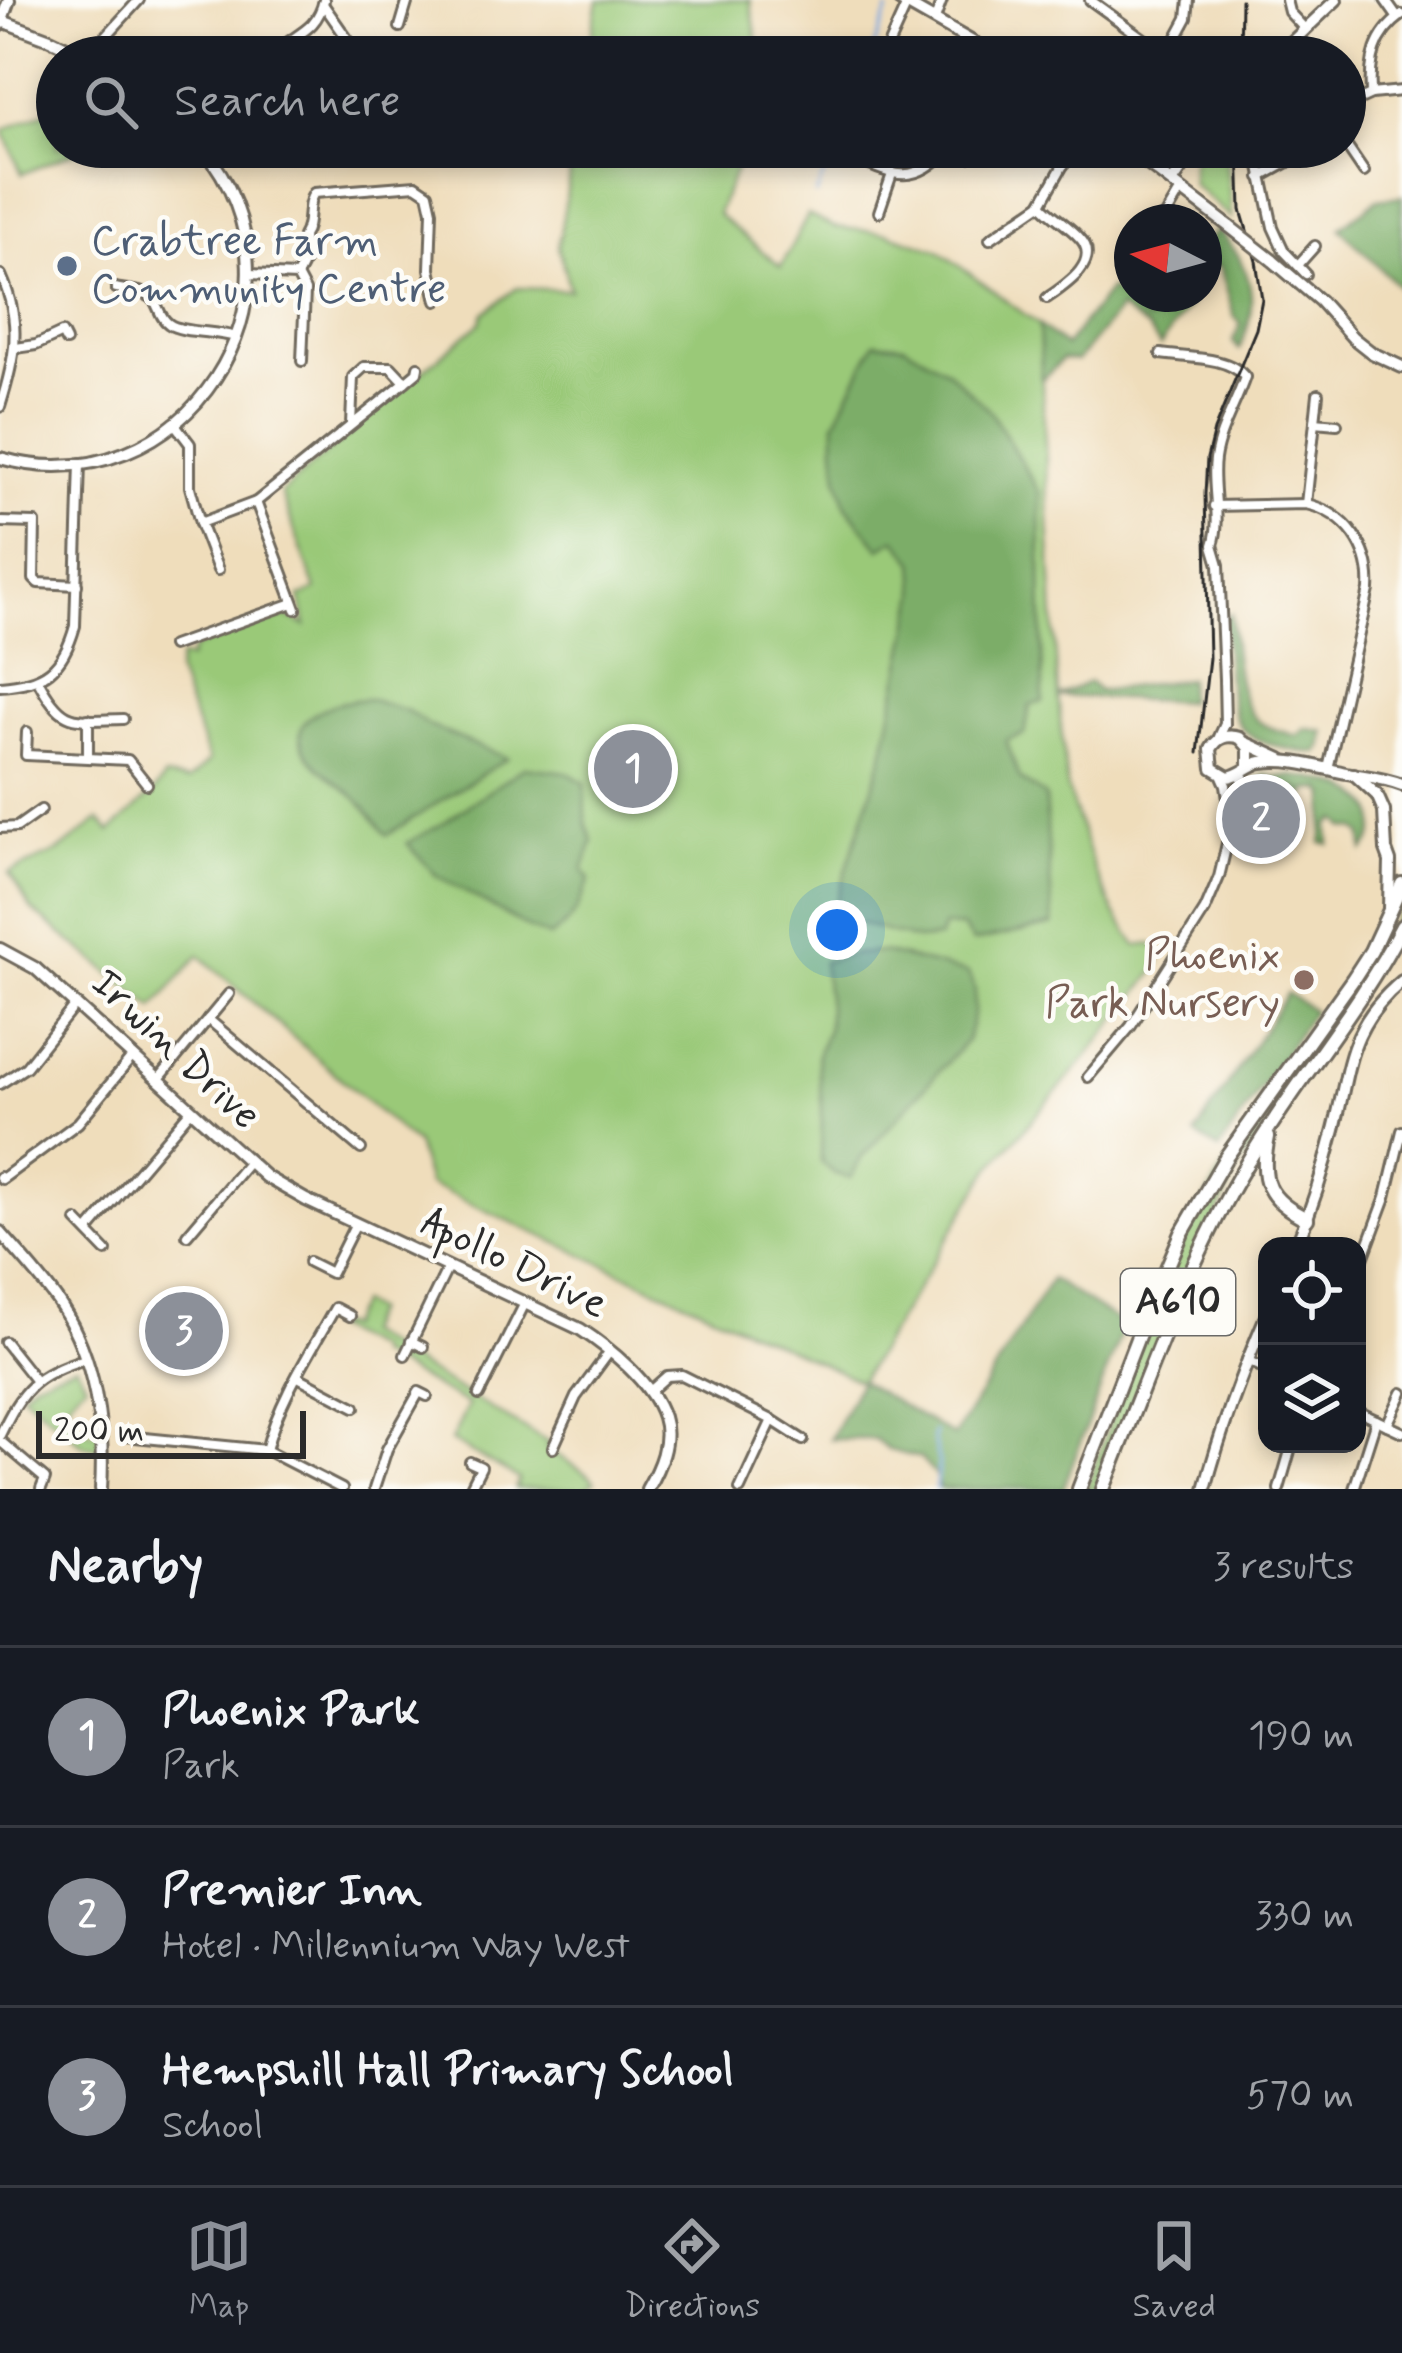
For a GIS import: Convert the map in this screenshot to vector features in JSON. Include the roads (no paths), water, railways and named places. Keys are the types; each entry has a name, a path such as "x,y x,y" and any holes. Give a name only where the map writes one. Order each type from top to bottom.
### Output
{"highway":[{"name":"A610","path":"1079,1489 1163,1273 1202,1196 1353,980 1402,884"},
{"name":"A610","path":"1103,1489 1194,1265 1237,1180 1346,1019 1402,926"},
{"path":"1271,1124 1264,1160 1266,1183 1278,1202 1307,1219"},
{"path":"1237,1180 1254,1178 1266,1183"}],"street":[{"path":"9,0 1,23 41,36"},
{"path":"106,36 138,0"},
{"path":"400,27 408,0"},
{"path":"935,20 942,0"},
{"path":"1090,0 1140,36"},
{"path":"1178,36 1189,0"},
{"path":"1286,0 1289,12 1304,28"},
{"path":"1296,36 1336,0"},
{"path":"1372,94 1373,52 1400,16 1385,0"},
{"path":"323,2 346,36"},
{"path":"297,36 316,23 323,2"},
{"path":"890,36 903,2 963,36"},
{"path":"1366,97 1402,91"},
{"path":"0,458 46,466 94,463 128,452 174,423 210,386 236,338 249,274 243,226 217,168"},
{"path":"878,168 907,176 927,168"},
{"path":"990,239 1041,204 1061,168"},
{"path":"1153,168 1320,301 1358,343 1402,367"},
{"path":"1170,204 1186,168"},
{"path":"1260,168 1273,227 1284,251 1306,274"},
{"path":"1262,177 1278,168"},
{"path":"1348,177 1360,168"},
{"path":"878,204 892,174"},
{"path":"297,276 305,260 303,236 314,193 416,185 428,193 430,269 437,301"},
{"path":"1041,204 1087,247 1086,262 1075,278 1047,298"},
{"path":"1298,265 1315,246"},
{"path":"249,274 297,276"},
{"path":"0,407 16,348 1,275"},
{"path":"297,276 305,291 302,361"},
{"path":"116,288 153,299 165,322 176,328 236,338"},
{"path":"16,348 62,333 66,340"},
{"path":"1161,355 1226,364 1244,373 1214,465 1213,545 1219,565 1225,724 1210,761 1226,785 1231,820"},
{"path":"351,426 353,377 364,367 391,367 405,382"},
{"path":"200,524 256,502 418,367"},
{"path":"1306,504 1318,394"},
{"path":"1315,422 1337,424"},
{"path":"174,423 190,445 190,487 218,570"},
{"path":"0,686 38,680 65,655 71,640 80,464"},
{"path":"172,646 184,647 294,606 256,502"},
{"path":"1214,506 1306,504 1326,511 1350,529 1366,556 1370,577 1365,610 1328,769"},
{"path":"0,522 35,523 34,579 38,583 77,585"},
{"path":"38,680 56,711 65,716 123,719"},
{"path":"88,719 88,757"},
{"path":"27,732 26,755 128,760 148,784"},
{"path":"1218,740 1233,736 1282,760 1354,774 1402,774"},
{"path":"1088,1077 1131,1026 1204,910 1219,877 1251,754 1246,743"},
{"path":"1222,776 1234,777 1282,760"},
{"path":"1354,774 1382,805 1390,861 1389,915"},
{"path":"1379,776 1402,785"},
{"path":"0,828 17,827 41,811"},
{"path":"1390,861 1402,869"},
{"name":"Irwin Drive","path":"0,949 25,960 76,1004 248,1163 306,1200"},
{"path":"1300,1237 1320,1181 1353,1046 1377,1006 1402,981"},
{"path":"158,1080 229,994"},
{"path":"0,1084 26,1067 76,1004"},
{"path":"208,1019 361,1149"},
{"path":"0,1177 68,1132 133,1056"},
{"path":"88,1232 191,1110"},
{"path":"1366,1251 1386,1197 1402,1131"},
{"path":"192,1233 248,1163"},
{"name":"Apollo Drive","path":"306,1200 580,1329 610,1351 649,1392 663,1417 661,1461 646,1489"},
{"path":"77,1221 106,1251"},
{"path":"310,1262 332,1273 356,1223"},
{"path":"1,1234 61,1306 77,1335 95,1392 101,1489"},
{"path":"405,1355 448,1267"},
{"path":"479,1395 489,1386 525,1303"},
{"path":"266,1450 271,1431 335,1308 350,1316"},
{"path":"1205,1489 1258,1334"},
{"path":"411,1341 423,1347"},
{"path":"21,1342 8,1345 35,1380"},
{"path":"554,1448 585,1381 610,1351"},
{"path":"41,1489 45,1478 0,1438 22,1393 35,1380 85,1359"},
{"path":"1246,1360 1258,1366"},
{"path":"649,1392 667,1376 682,1375 803,1440"},
{"path":"298,1376 355,1407"},
{"path":"374,1489 387,1449 419,1392 428,1396"},
{"path":"1388,1426 1402,1393"},
{"path":"1366,1416 1402,1432"},
{"path":"740,1489 772,1420"},
{"path":"1354,1489 1376,1420"},
{"path":"125,1436 266,1450 338,1488"},
{"path":"559,1436 569,1441"},
{"path":"1279,1489 1289,1453"},
{"path":"470,1462 482,1468 470,1489"}],"waterway":[{"path":"878,36 888,11"},
{"path":"816,195 827,168"},
{"path":"934,1432 939,1463 935,1489"}],"tram line":[{"path":"1240,36 1241,0"},
{"path":"1198,753 1209,658 1207,458 1256,329 1262,299 1241,210 1240,168"}],"place":[{"name":"Crabtree Farm Community Centre","path":"67,266"},
{"name":"Phoenix Park","path":"633,769"},
{"name":"Premier Inn","path":"1261,819"},
{"name":"Phoenix Park Nursery","path":"1304,980"},
{"name":"Hempshill Hall Primary School","path":"184,1331"}]}
